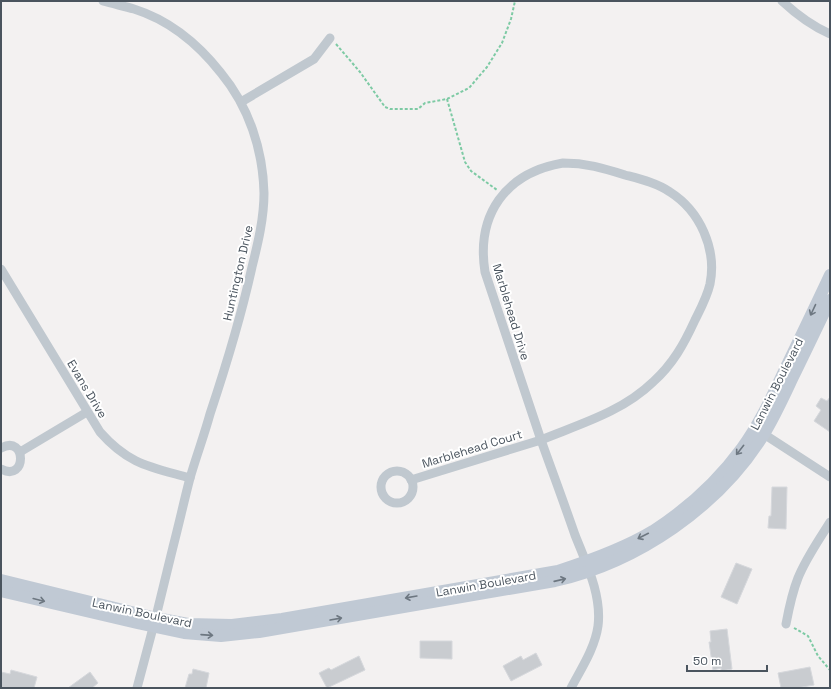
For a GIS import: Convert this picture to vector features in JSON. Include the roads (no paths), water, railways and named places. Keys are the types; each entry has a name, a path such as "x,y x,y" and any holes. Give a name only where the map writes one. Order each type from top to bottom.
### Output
{"street":[{"name":"Huntington Drive","path":"103,1 134,9 153,17 194,43 211,60 241,102 251,124 262,171 264,195 262,219 244,303 190,478 155,622 137,688"},
{"path":"782,1 816,28 830,34"},
{"path":"241,102 314,59 330,38"},
{"name":"Marblehead Drive","path":"541,440 608,414 639,395 670,364 683,346 706,297 710,282 710,251 700,223 690,209 670,192 656,184 593,165 580,163 563,163 544,167 525,176 503,194 492,210 486,225 483,240 482,257 487,280 541,440 588,567 597,599 599,613 598,627 594,642 571,688"},
{"name":"Evans Drive","path":"1,269 87,412 100,432 111,445 134,461 149,467 190,478"},
{"name":"Lanwin Boulevard","path":"760,431 772,397 830,275"},
{"name":"Lanwin Boulevard","path":"1,580 155,622 184,633 221,636 259,632 555,582 588,567 614,562 654,541 683,521 710,498 733,475 760,431 777,411 830,300"},
{"path":"20,452 87,412"},
{"path":"760,431 830,478"},
{"name":"Marblehead Court","path":"411,480 541,440"},
{"path":"1,448 4,446 11,446 15,448 20,452 21,459 18,467 10,472 1,469"},
{"path":"786,624 792,597 805,562 830,522"},
{"name":"Lanwin Boulevard","path":"1,590 155,622"}]}
